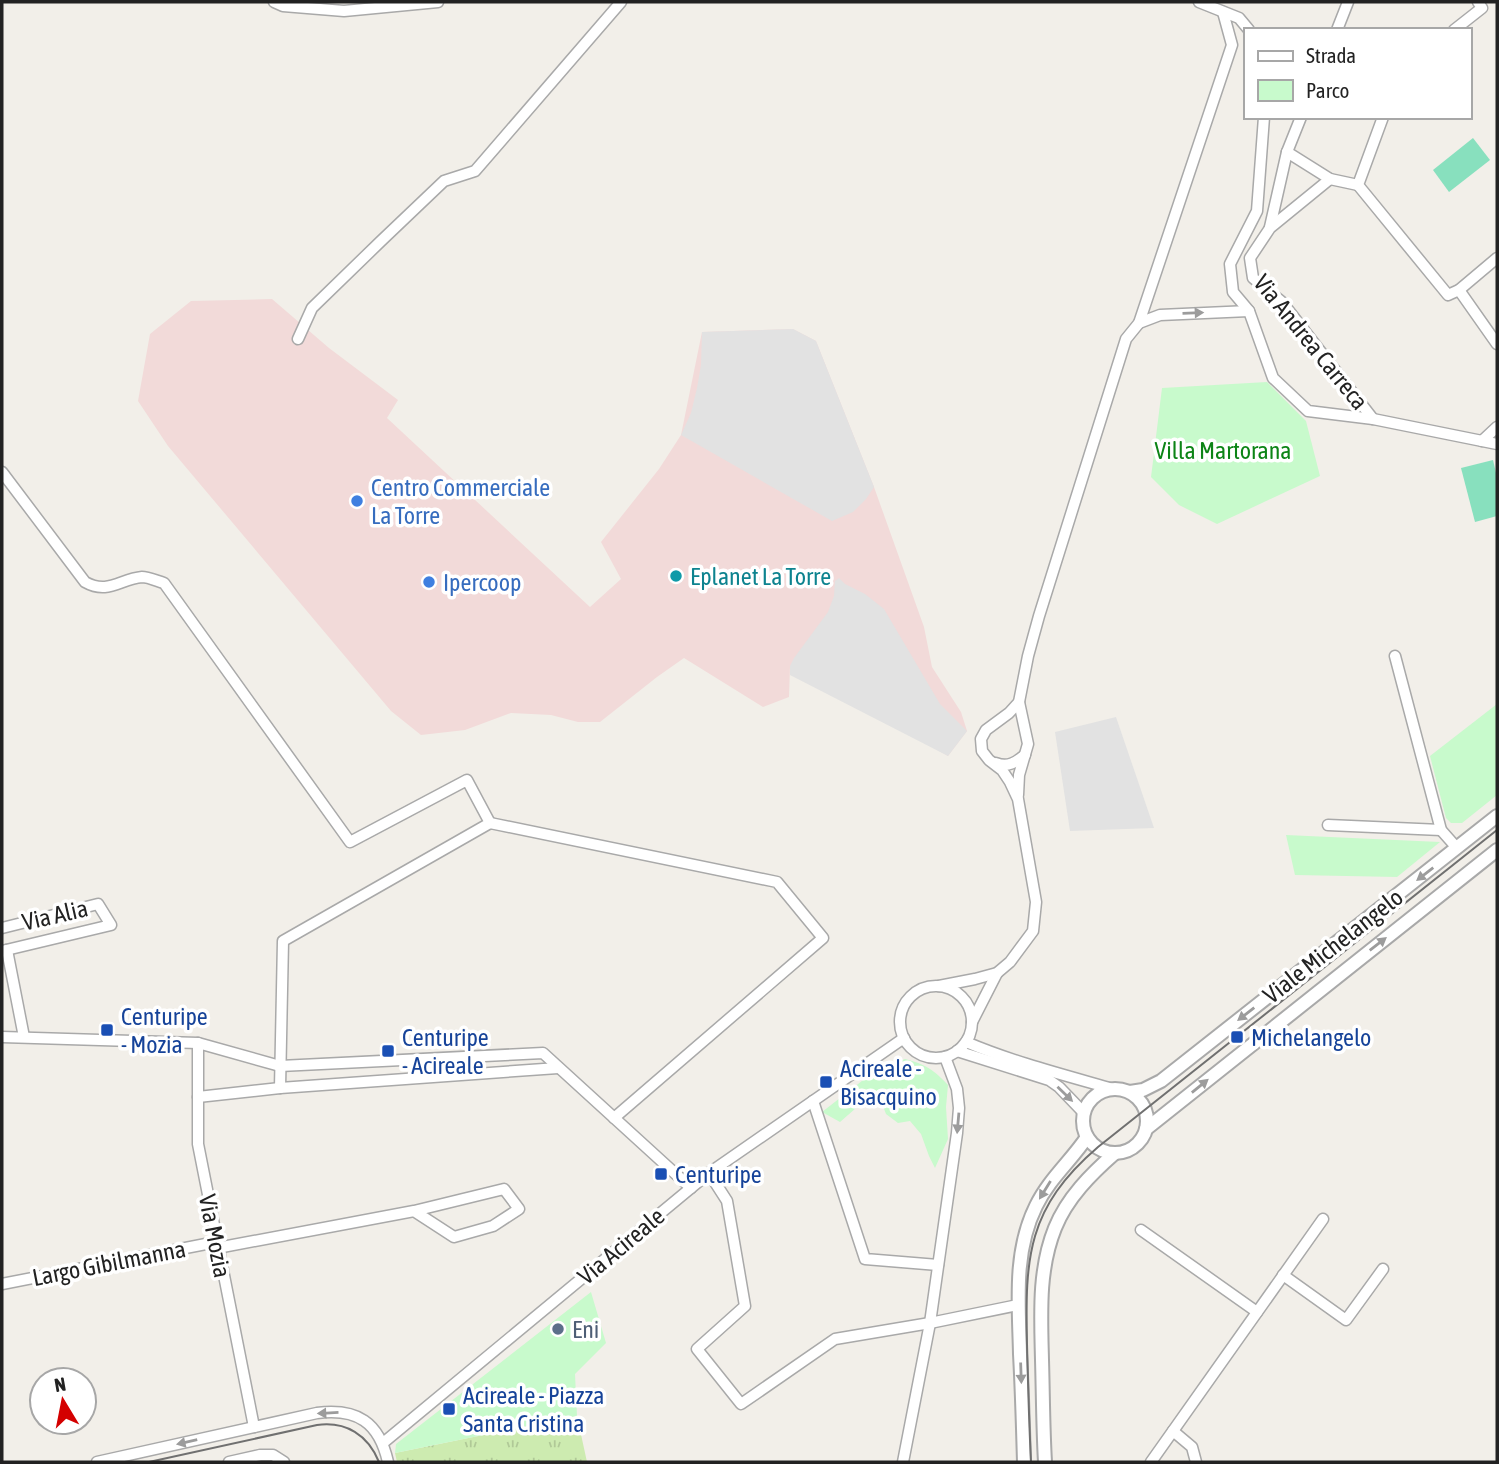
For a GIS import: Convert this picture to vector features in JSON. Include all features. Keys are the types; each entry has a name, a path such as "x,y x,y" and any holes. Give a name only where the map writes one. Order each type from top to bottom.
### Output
{"street":[{"path":"274,2 283,6 344,10 438,2"},
{"path":"298,339 312,308 444,181 475,171 621,2"},
{"path":"1199,2 1239,18 1247,28"},
{"path":"1338,28 1348,2"},
{"path":"1457,28 1482,8 1478,2"},
{"path":"997,973 928,987 909,998 900,1017 900,1028 911,1048 921,1055 933,1058 945,1057 957,1051 966,1042 972,1022 997,973 1010,962 1033,931 1036,902 1018,799 1019,775 1028,744 1019,702 1028,656 1126,339 1139,323 1232,45 1223,12"},
{"path":"1264,119 1257,211 1230,264 1233,292 1249,311 1273,378 1308,411 1373,419 1497,444"},
{"path":"1270,228 1287,152 1300,119"},
{"path":"1358,185 1382,119"},
{"path":"1287,152 1330,180 1358,185 1448,295 1459,290 1497,258"},
{"path":"1270,228 1330,180"},
{"name":"Via Andrea Carreca","path":"1270,228 1250,258 1253,278 1282,302 1373,419"},
{"path":"1459,290 1497,344"},
{"path":"1139,323 1160,315 1249,311"},
{"path":"1482,441 1497,427"},
{"path":"2,472 85,582 94,587 143,577 164,583 350,842 467,780 490,823"},
{"path":"1395,656 1441,830 1457,848"},
{"path":"1018,799 1002,770 982,751 981,740 986,730 1019,702"},
{"path":"995,723 1007,721 1026,733"},
{"path":"989,760 1001,765 1014,764 1025,755"},
{"name":"Viale Michelangelo","path":"1130,1092 1143,1090 1161,1081 1497,816"},
{"path":"280,1088 283,942 490,823 777,882 823,939 614,1118"},
{"path":"1328,825 1441,830"},
{"name":"Viale Michelangelo","path":"1146,1129 1497,850"},
{"name":"Via Alia","path":"2,928 98,904 111,925 4,950"},
{"path":"4,950 24,1037"},
{"path":"939,986 959,994 966,1002 972,1022"},
{"path":"2,1037 198,1043 280,1066 543,1054 691,1188"},
{"name":"Via Acireale","path":"383,1443 709,1173 904,1038"},
{"path":"966,1042 1013,1059 1130,1092 1145,1110 1146,1129 1134,1146 1115,1153 1098,1147 1087,1137 1083,1125 1088,1104 1095,1096 1113,1089"},
{"name":"Via Mozia","path":"198,1043 198,1144 254,1427"},
{"path":"957,1051 1049,1080 1084,1113"},
{"path":"903,1462 930,1323 960,1108 957,1089 945,1057"},
{"path":"198,1097 280,1088 558,1068"},
{"path":"813,1101 865,1259 939,1265"},
{"path":"1024,1462 1018,1305 1023,1245 1035,1208 1050,1182 1087,1137"},
{"path":"1045,1462 1042,1294 1049,1244 1055,1227 1073,1197 1115,1153"},
{"path":"709,1173 727,1201 745,1307 697,1349 741,1404 835,1339 1018,1305"},
{"name":"Largo Gibilmanna","path":"2,1284 414,1211 503,1189 519,1209 493,1226 454,1237 414,1211"},
{"path":"1151,1462 1323,1219"},
{"path":"1141,1230 1257,1312"},
{"path":"1283,1275 1346,1320 1382,1269"},
{"path":"97,1462 333,1411 358,1417 370,1425 383,1443 388,1462"},
{"path":"1173,1431 1192,1447 1196,1462"},
{"path":"229,1462 260,1455 274,1455 283,1462"}],"shaded area":[{"path":"272,299 329,348 398,400 387,418 590,607 621,579 601,542 659,469 681,435 702,332 793,329 816,341 874,487 924,627 932,667 961,712 967,731 948,756 790,667 789,697 763,707 684,658 600,722 578,722 551,715 511,713 465,730 421,735 391,711 168,446 138,401 150,334 191,301"},
{"path":"793,329 816,341 874,487 853,512 832,521 681,435 691,413 697,388 702,332"},
{"path":"839,578 884,609 940,704 967,731 948,756 790,675 794,658 828,612 834,596 835,581"},
{"path":"1116,717 1154,828 1070,831 1055,732"}],"green space":[{"path":"1473,138 1490,160 1449,192 1433,170"},
{"name":"Villa Martorana","path":"1267,382 1306,421 1320,476 1217,524 1179,505 1151,477 1162,388"},
{"path":"1493,460 1497,477 1497,516 1475,522 1461,468"},
{"path":"1497,704 1497,795 1462,823 1451,823 1446,818 1430,756"},
{"path":"1286,835 1440,842 1397,877 1295,875"},
{"path":"905,1059 929,1068 948,1085 948,1139 935,1168 921,1134 910,1121 898,1123 886,1114 879,1096 856,1108 840,1122 822,1112 876,1070"},
{"path":"591,1292 606,1343 575,1374 577,1416 395,1453 396,1444"},
{"path":"577,1416 587,1462 397,1462 395,1453"}],"tram line":[{"path":"1031,1462 1027,1285 1035,1236 1057,1191 1074,1169 1098,1147 1497,830"},
{"path":"149,1462 328,1424 346,1428 362,1437 379,1462"}],"place":[{"name":"Centro Commerciale La Torre","path":"357,501"},
{"name":"Eplanet La Torre","path":"676,576"},
{"name":"Ipercoop","path":"429,582"},
{"name":"Centuripe - Mozia","path":"107,1030"},
{"name":"Michelangelo","path":"1237,1037"},
{"name":"Centuripe - Acireale","path":"388,1051"},
{"name":"Acireale - Bisacquino","path":"826,1082"},
{"name":"Centuripe","path":"661,1174"},
{"name":"Eni","path":"558,1329"},
{"name":"Acireale - Piazza Santa Cristina","path":"449,1409"}]}
